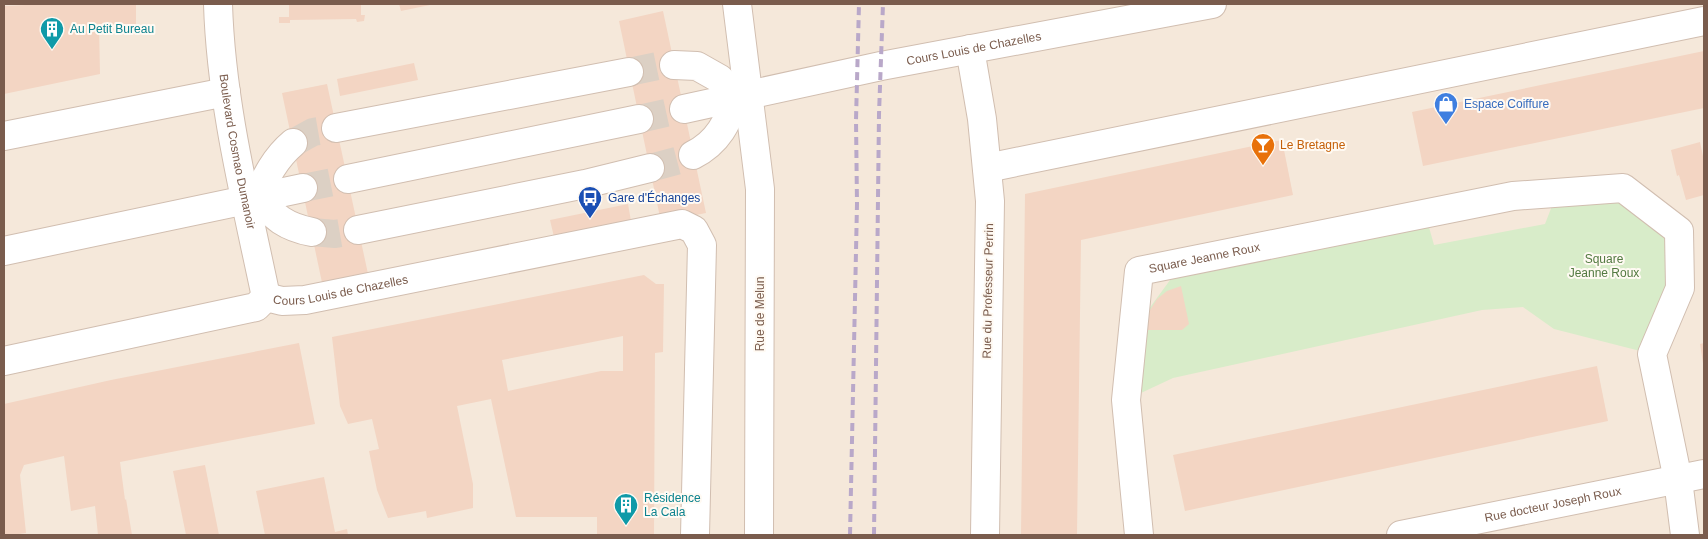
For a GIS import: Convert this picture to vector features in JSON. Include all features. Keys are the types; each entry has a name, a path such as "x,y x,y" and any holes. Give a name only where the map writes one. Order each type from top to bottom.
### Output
{"street":[{"name":"Boulevard Cosmao Dumanoir","path":"218,4 226,92 251,199 266,297"},
{"name":"Rue de Melun","path":"736,4 742,95 760,189 759,535"},
{"name":"Cours Louis de Chazelles","path":"684,109 742,95 1196,5"},
{"path":"987,168 1704,20"},
{"name":"Rue du Professeur Perrin","path":"970,49 982,118 990,201 985,535"},
{"path":"674,65 697,66 720,79 742,95 726,124 706,148 693,155"},
{"path":"336,128 629,72"},
{"path":"4,136 226,92"},
{"path":"348,179 639,118"},
{"path":"251,199 283,151 292,143"},
{"path":"358,230 585,184 650,168"},
{"path":"4,251 303,188"},
{"name":"Square Jeanne Roux","path":"1139,535 1126,400 1139,270 1514,196 1623,188 1678,231 1680,288 1652,354 1678,480"},
{"path":"251,199 276,218 298,230 312,232"},
{"name":"Cours Louis de Chazelles","path":"4,361 256,306 266,297 282,301 305,300 682,224 694,230 702,245 695,535"},
{"name":"Rue docteur Joseph Roux","path":"1401,535 1704,474"},
{"path":"1678,480 1685,535"}],"shaded area":[{"path":"4,4 1704,4 1704,535 4,535"}],"green space":[{"name":"Square Jeanne Roux","path":"1623,188 1679,231 1652,354 1554,329 1523,307 1482,310 1173,378 1126,400 1132,332 1184,261 1425,213 1434,245 1545,224 1557,193"}],"building":[{"name":"Au Petit Bureau","path":"136,4 136,24 99,25 100,74 4,94 4,6"},
{"path":"289,4 361,4 361,15 365,15 364,21 357,22 356,19 290,20 290,23 279,23 279,17 289,17"},
{"path":"399,4 430,4 430,5 401,11"},
{"path":"663,11 706,213 661,222 619,21"},
{"path":"1704,51 1704,108 1423,166 1412,112"},
{"path":"414,63 418,80 340,96 337,79"},
{"path":"327,84 370,283 324,292 282,93"},
{"path":"1282,140 1293,195 1081,240 1077,535 1021,535 1025,194"},
{"path":"1700,142 1704,161 1704,195 1686,200 1679,175 1677,176 1671,150"},
{"path":"628,204 631,221 554,237 550,220"},
{"path":"644,275 656,284 664,284 663,352 655,353 654,535 597,535 597,517 516,517 491,399 457,406 473,484 473,508 427,518 426,511 388,518 377,490 369,451 379,449 372,419 348,424 340,406 332,337","holes":["623,336 623,371 601,371 508,391 502,360"]},
{"path":"1181,286 1189,324 1182,330 1145,330 1150,310 1157,299 1167,291"},
{"path":"299,343 315,424 120,462 132,535 98,535 95,506 71,511 64,456 24,465 20,475 26,533 4,535 4,404 111,380"},
{"path":"1704,343 1704,363 1703,363 1700,344"},
{"path":"1597,366 1608,421 1185,511 1173,455"},
{"path":"205,465 219,535 186,535 173,471"},
{"path":"324,477 335,532 347,529 348,535 265,535 256,491"}],"tunnel":[{"path":"629,72 667,64 674,65"},
{"path":"639,119 684,109"},
{"path":"293,143 313,132 336,128"},
{"path":"650,168 693,155"},
{"path":"303,188 348,179"},
{"path":"312,232 335,234 358,230"}],"railway":[{"path":"850,535 859,4"},
{"path":"874,535 879,114 883,4"}],"place":[{"name":"Au Petit Bureau","path":"52,50"},
{"name":"Espace Coiffure","path":"1446,125"},
{"name":"Le Bretagne","path":"1263,166"},
{"name":"Gare d'Échanges","path":"590,219"},
{"name":"Résidence La Cala","path":"626,526"}]}
